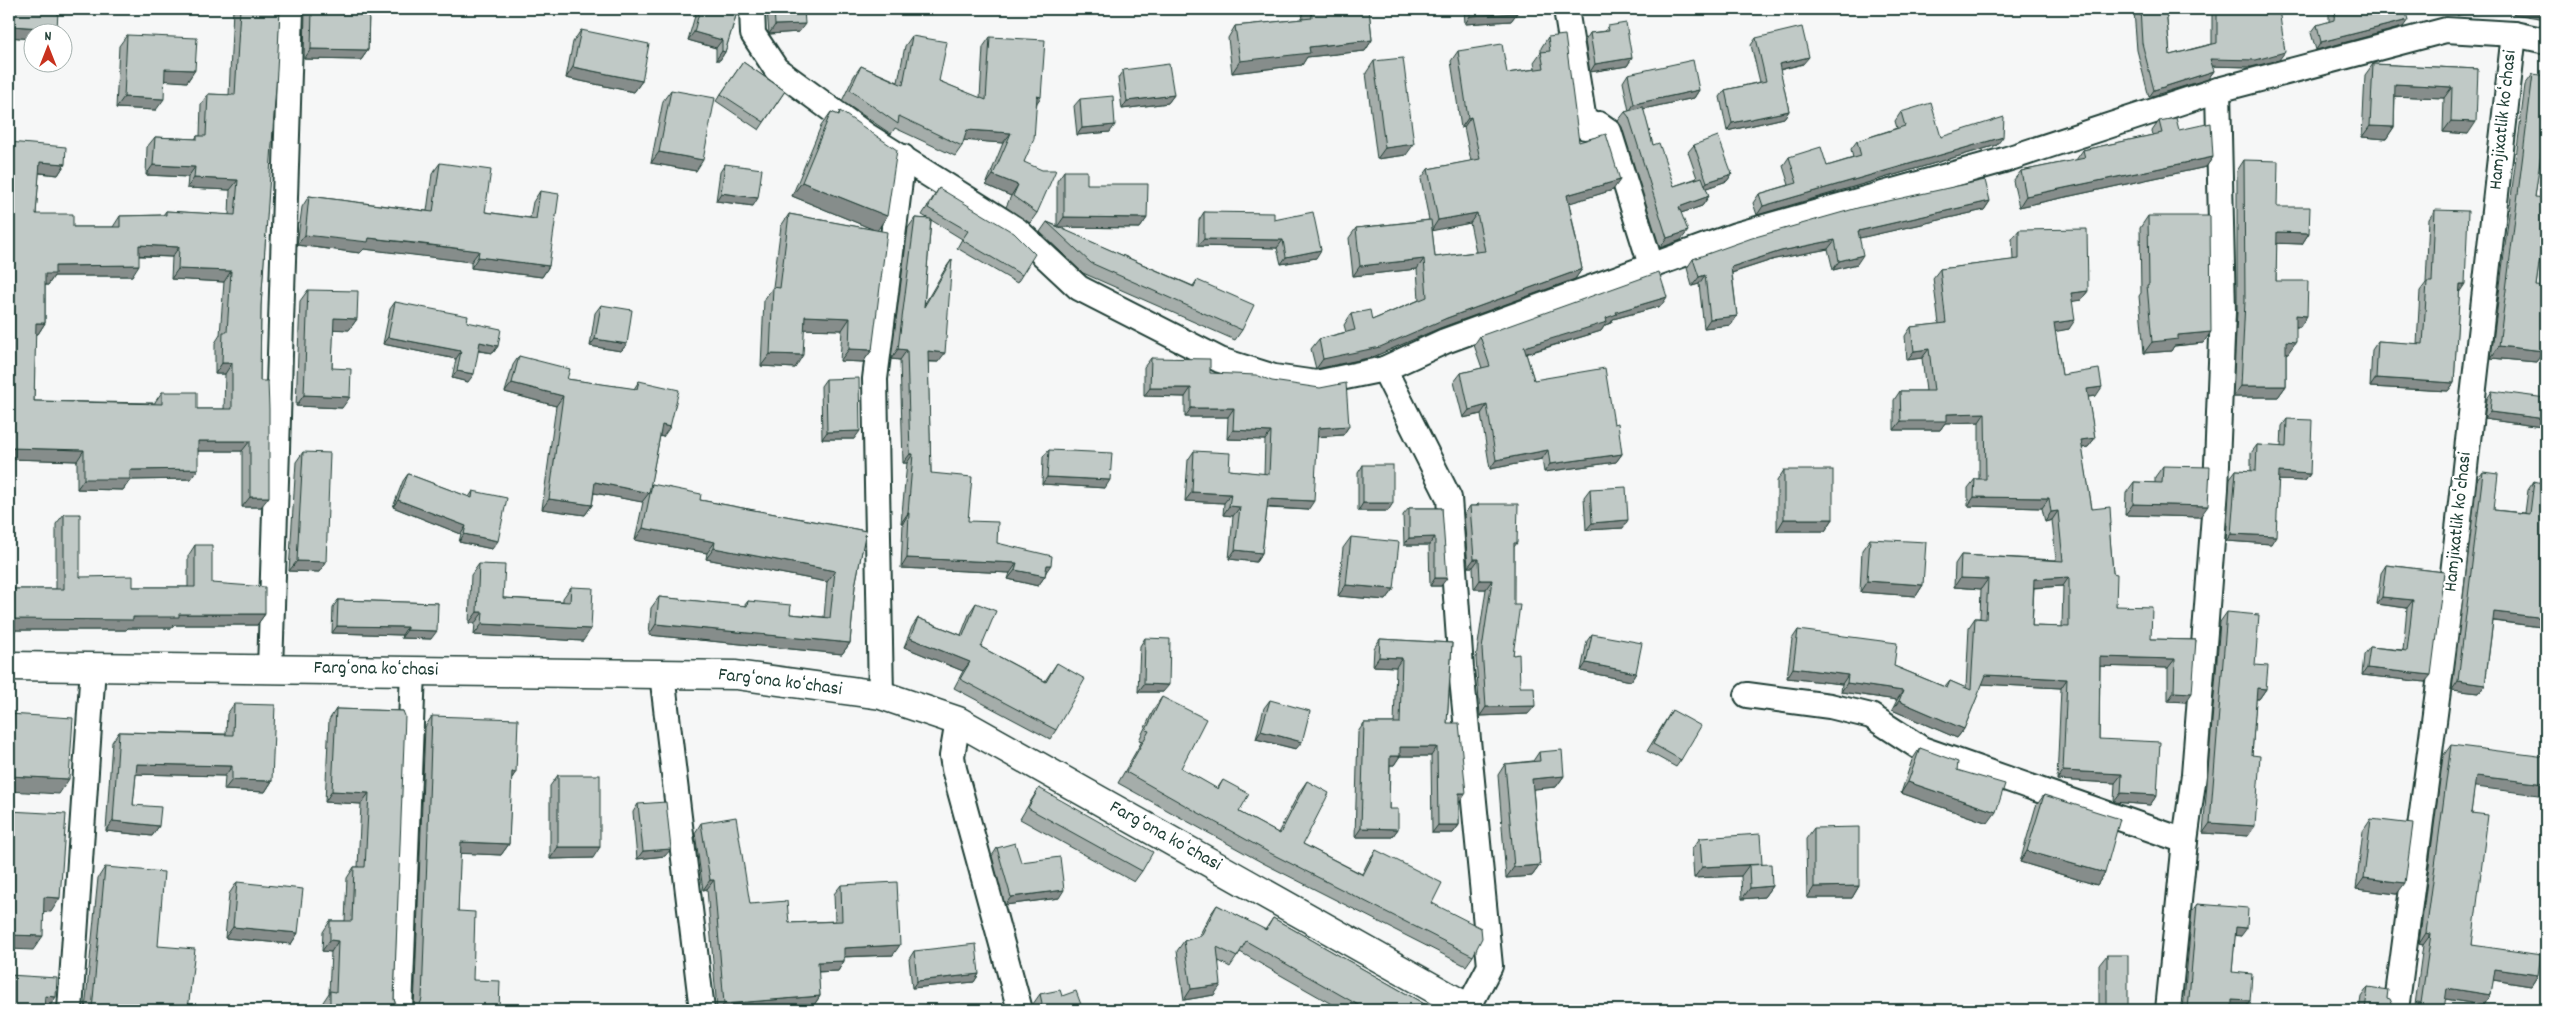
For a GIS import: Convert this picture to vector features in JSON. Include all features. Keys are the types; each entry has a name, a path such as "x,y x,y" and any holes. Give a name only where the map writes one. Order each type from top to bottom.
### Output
{"street":[{"path":"270,669 290,9"},
{"path":"752,9 753,34 776,69 866,135 1017,230 1079,288 1220,360 1274,377 1316,383 1384,369 1445,341 1736,235 2004,160 2218,90 2446,30 2514,34 2546,41"},
{"path":"1566,9 1585,127 1599,124 1609,131 1651,266"},
{"name":"Hamjixatlik koʻchasi","path":"2396,1010 2450,600 2514,34"},
{"path":"2168,1010 2185,841 2194,775 2216,480 2223,312 2218,90"},
{"path":"881,695 876,379 903,157"},
{"path":"1384,369 1449,498 1461,668 1490,966 1470,1009"},
{"name":"Fargʻona koʻchasi","path":"9,666 736,675 881,695 958,720 1470,1009"},
{"path":"70,1010 94,667"},
{"path":"400,1010 413,671"},
{"path":"662,674 702,1010"},
{"path":"1747,695 1830,706 1871,716 1922,749 2185,841"},
{"path":"958,720 952,756 954,769 1020,1010"}],"building":[{"path":"12,9 58,11 57,22 22,22 22,27 11,26"},
{"path":"240,9 280,9 261,306 260,381 268,381 269,497 250,497 250,441 198,441 198,469 130,470 130,479 84,479 84,450 10,448 9,142 66,147 65,164 40,162 36,214 73,214 73,227 120,227 120,216 166,215 166,211 235,215 238,180 194,178 195,167 153,165 155,137 197,139 197,136 206,136 208,94 235,95","holes":["139,245 179,247 178,269 231,271 227,332 223,332 222,363 232,363 232,409 197,409 197,392 162,392 162,404 34,401 36,323 45,323 45,274 55,274 55,266 139,265"]},
{"path":"312,9 369,9 368,50 311,49"},
{"path":"700,9 738,9 725,52 722,51 722,40 694,32"},
{"path":"774,9 804,9 805,24 775,25"},
{"path":"1311,9 1369,9 1372,40 1309,47 1310,53 1240,61 1235,26 1312,18"},
{"path":"1470,9 1516,9 1517,13 1470,16"},
{"path":"2140,9 2166,9 2170,55 2217,43 2217,9 2279,9 2285,52 2256,60 2210,59 2214,71 2154,90 2142,43"},
{"path":"2335,9 2405,9 2408,20 2321,42 2317,25 2334,20"},
{"path":"1626,23 1632,58 1595,64 1590,33 1609,31 1608,26"},
{"path":"1802,27 1809,57 1779,64 1789,111 1732,123 1725,90 1766,81 1756,38"},
{"path":"581,30 649,44 642,81 573,67"},
{"path":"127,35 197,38 195,70 165,69 164,99 124,97"},
{"path":"1565,35 1579,142 1606,134 1620,180 1567,195 1582,269 1447,318 1380,347 1323,359 1319,339 1355,330 1351,314 1370,310 1372,320 1427,297 1424,259 1360,266 1356,228 1431,220 1435,257 1485,251 1477,213 1438,220 1428,169 1480,159 1471,117 1468,118 1458,51 1502,44 1507,73 1544,68 1541,52 1550,51 1548,37"},
{"path":"912,36 947,42 939,81 986,100 990,37 1045,40 1041,97 1037,96 1034,139 1024,162 1042,170 1056,170 1037,213 1013,196 1018,185 993,175 1011,133 967,130 962,146 899,116 898,124 850,90 861,66 903,85"},
{"path":"1403,58 1414,144 1385,148 1374,61"},
{"path":"1693,60 1699,90 1634,104 1628,74"},
{"path":"743,62 785,91 764,122 721,94"},
{"path":"1169,64 1174,95 1127,101 1123,70"},
{"path":"2373,64 2478,69 2476,122 2451,121 2452,87 2395,84 2394,127 2370,126"},
{"path":"2533,74 2546,76 2546,154 2541,153 2535,197 2546,198 2546,235 2543,235 2536,286 2546,287 2544,351 2499,346"},
{"path":"671,90 715,98 703,160 659,152"},
{"path":"1113,96 1115,125 1082,128 1080,99"},
{"path":"1931,103 1941,137 2004,117 2003,137 1763,206 1759,194 1797,183 1789,157 1821,147 1827,166 1861,156 1857,141 1905,126 1901,112"},
{"path":"1643,107 1653,145 1659,143 1674,186 1702,177 1709,196 1679,207 1688,231 1667,238 1629,117 1625,112"},
{"path":"840,111 897,150 887,216 802,182 831,112 839,115"},
{"path":"2176,118 2179,130 2211,123 2213,157 2026,196 2021,171 2085,158 2083,150 2162,133 2159,121"},
{"path":"1718,136 1732,174 1707,182 1694,145"},
{"path":"2244,160 2278,161 2277,207 2310,207 2309,233 2277,232 2276,281 2308,281 2307,316 2296,315 2296,342 2286,341 2286,386 2241,386 2245,301"},
{"path":"440,163 491,170 485,212 536,219 540,191 559,194 549,266 478,257 479,251 369,238 368,242 305,235 309,196 433,212"},
{"path":"725,164 762,169 758,198 721,193"},
{"path":"1064,171 1087,171 1087,184 1148,184 1147,218 1064,217"},
{"path":"1985,180 1990,201 1858,231 1863,255 1839,261 1835,240 1781,251 1731,267 1737,316 1710,319 1705,275 1699,277 1693,259 1752,238 1861,207"},
{"path":"939,188 1014,233 1035,254 1022,275 962,240 968,231 928,208"},
{"path":"2435,210 2468,211 2465,284 2460,284 2454,383 2376,378 2378,341 2423,344 2427,282 2432,282"},
{"path":"1204,212 1274,213 1274,220 1313,212 1321,250 1286,257 1283,240 1204,239"},
{"path":"789,214 887,232 872,350 849,349 850,318 805,316 803,355 770,354 773,287 780,288"},
{"path":"2148,216 2210,216 2211,332 2178,335 2178,339 2152,342 2147,285 2149,284"},
{"path":"915,218 931,219 924,307 952,259 945,353 928,351 931,473 972,477 968,521 998,522 997,543 1052,556 1051,565 1047,565 1045,576 1015,570 1017,563 907,558 908,513 913,454 910,454 907,350 898,349"},
{"path":"1047,222 1194,287 1197,280 1254,305 1242,330 1091,263"},
{"path":"2087,229 2088,291 2071,293 2075,320 2054,323 2062,375 2099,369 2102,387 2087,389 2095,438 2081,440 2092,509 2110,507 2111,524 2109,524 2113,573 2117,574 2116,606 2152,607 2151,639 2196,640 2192,693 2174,692 2175,659 2100,657 2099,739 2160,742 2157,795 2121,793 2122,774 2063,771 2067,679 1986,675 1964,729 1899,701 1903,691 1847,683 1848,675 1793,668 1798,630 1897,643 1894,666 1947,688 1950,681 1971,690 1975,618 1986,619 1988,579 1960,578 1961,555 2063,561 2058,511 2051,512 2049,498 1974,497 1975,479 1986,479 1985,413 1947,414 1947,421 1901,421 1900,391 1934,391 1929,349 1914,351 1911,327 1946,323 1940,269 2019,259 2019,230","holes":["2069,577 2069,627 2032,626 2034,579"]},
{"path":"1659,272 1667,297 1616,312 1617,314 1606,318 1607,322 1524,347 1534,380 1605,368 1614,424 1618,423 1622,454 1550,464 1548,450 1496,460 1487,405 1469,410 1461,373 1490,366 1480,336"},
{"path":"308,290 358,291 357,319 334,318 332,368 351,369 350,397 304,395"},
{"path":"395,302 468,316 467,322 501,329 498,346 480,342 474,374 457,371 461,351 388,337"},
{"path":"601,305 632,310 627,344 595,339"},
{"path":"519,356 570,369 567,379 637,389 639,381 679,390 670,427 662,425 649,493 595,482 592,505 549,499 563,396 512,383"},
{"path":"1151,358 1210,359 1210,373 1256,375 1272,381 1320,388 1346,383 1349,426 1318,428 1314,501 1268,499 1262,553 1235,550 1240,507 1229,506 1231,494 1192,492 1194,451 1230,453 1229,470 1269,474 1271,432 1233,430 1234,408 1191,408 1191,388 1150,388"},
{"path":"859,378 860,431 827,432 826,379"},
{"path":"2492,391 2546,398 2546,419 2490,412"},
{"path":"2287,419 2312,420 2310,474 2279,472 2276,536 2231,534 2236,470 2256,471 2257,445 2286,447"},
{"path":"1049,450 1112,453 1110,480 1047,477"},
{"path":"303,452 330,453 326,562 297,561"},
{"path":"9,457 12,457 12,480 9,480"},
{"path":"1363,465 1393,465 1393,503 1363,503"},
{"path":"2163,466 2210,467 2208,506 2133,504 2134,482 2162,483"},
{"path":"1784,470 1833,470 1833,519 1784,519"},
{"path":"2483,472 2498,474 2494,510 2530,514 2534,481 2546,484 2546,618 2494,612 2485,685 2458,681"},
{"path":"408,474 472,498 473,491 507,498 498,541 464,534 466,526 398,500"},
{"path":"652,484 701,494 700,500 866,531 855,586 850,643 656,624 659,597 747,606 748,601 791,605 790,614 830,618 835,571 714,548 715,542 643,528"},
{"path":"1626,487 1628,520 1592,523 1590,489"},
{"path":"1478,504 1518,504 1517,543 1514,543 1514,605 1520,605 1513,655 1519,654 1520,687 1534,687 1535,706 1486,707 1482,649 1492,580 1480,580 1479,559 1474,559 1470,506 1478,506"},
{"path":"1409,508 1442,508 1447,578 1435,578 1435,537 1409,538"},
{"path":"64,514 80,514 80,577 133,576 133,587 195,587 195,545 212,545 212,583 265,587 265,614 179,614 179,617 133,617 133,620 9,619 9,589 64,589"},
{"path":"1351,537 1399,542 1394,589 1346,585"},
{"path":"1870,539 1926,542 1923,585 1867,581"},
{"path":"479,564 505,565 503,598 570,602 571,587 593,588 591,629 482,624 483,612 477,612"},
{"path":"2386,565 2444,572 2431,675 2367,668 2370,647 2407,651 2413,600 2382,597"},
{"path":"338,600 438,603 437,631 407,630 407,627 337,626"},
{"path":"976,603 996,611 981,647 1046,682 1057,663 1085,679 1056,730 960,679 970,662 910,638 918,618 963,636"},
{"path":"2227,612 2259,615 2255,665 2268,666 2266,689 2257,688 2252,755 2260,756 2255,826 2210,823"},
{"path":"1592,634 1642,643 1636,673 1586,663"},
{"path":"1145,638 1170,639 1169,685 1144,684"},
{"path":"1380,639 1452,643 1447,723 1459,723 1466,793 1459,793 1459,825 1438,825 1437,747 1400,747 1400,756 1390,756 1389,809 1398,809 1398,829 1361,828 1364,723 1400,723 1402,658 1379,657"},
{"path":"1162,697 1206,719 1181,768 1218,789 1223,780 1249,794 1239,812 1280,834 1307,781 1329,793 1303,844 1363,875 1376,850 1442,883 1432,903 1481,928 1482,938 1473,956 1270,853 1126,772 1149,731 1146,730"},
{"path":"1270,700 1310,711 1302,742 1261,731"},
{"path":"234,704 275,705 272,781 232,780 232,766 137,764 133,805 161,807 159,826 113,821 119,732 233,735"},
{"path":"336,709 403,711 405,716 394,999 396,1006 403,1010 330,1010 330,991 336,992 338,941 330,940 330,921 352,921 354,867 365,867 369,793 332,791"},
{"path":"1672,710 1701,726 1681,760 1653,744"},
{"path":"9,714 73,718 69,779 9,776"},
{"path":"432,716 518,719 516,772 512,772 509,844 461,842 458,911 475,912 473,980 500,981 499,1010 412,1010 419,1007 422,999"},
{"path":"2451,745 2546,757 2546,784 2476,776 2471,813 2488,815 2472,945 2541,955 2538,975 2495,969 2491,995 2447,988 2444,1010 2410,1010 2417,1002 2421,1003 2431,934 2426,933"},
{"path":"1920,748 1958,762 1957,770 2005,784 1996,812 1908,782"},
{"path":"1562,750 1564,776 1532,779 1540,865 1514,867 1505,764 1540,761 1539,752"},
{"path":"558,775 600,775 600,847 558,847"},
{"path":"1039,788 1153,852 1142,871 1028,808"},
{"path":"2044,795 2120,819 2105,873 2027,851"},
{"path":"666,802 671,849 643,851 638,804"},
{"path":"9,811 66,814 60,898 44,897 43,936 9,935"},
{"path":"736,817 750,904 787,901 789,923 842,921 841,885 897,882 900,945 844,948 844,961 818,962 820,996 724,1004 714,880 710,880 701,823"},
{"path":"2371,819 2413,824 2405,883 2364,878"},
{"path":"1859,827 1859,886 1814,887 1814,828"},
{"path":"1760,834 1762,864 1702,867 1700,838"},
{"path":"1015,843 1021,862 1060,857 1064,890 1011,897 997,848"},
{"path":"1771,864 1772,886 1750,888 1749,865"},
{"path":"105,867 164,872 158,946 195,949 188,1010 92,1010"},
{"path":"237,882 303,889 298,933 233,927"},
{"path":"2197,904 2248,908 2247,928 2236,927 2232,972 2252,974 2250,1001 2232,1000 2232,1010 2188,1010"},
{"path":"1217,905 1266,930 1273,918 1435,1010 1367,1010 1246,941 1237,957 1217,947 1221,985 1191,989 1184,941 1201,936"},
{"path":"976,944 979,974 917,981 914,951"},
{"path":"2107,955 2128,955 2128,1010 2107,1010"},
{"path":"9,975 57,978 56,997 45,996 44,1010 9,1010"},
{"path":"2368,987 2388,990 2387,998 2390,999 2395,1010 2365,1010"},
{"path":"1060,990 1062,996 1076,991 1083,1010 1034,1010 1042,1003 1040,994"},
{"path":"990,1005 991,1010 966,1010"}]}
